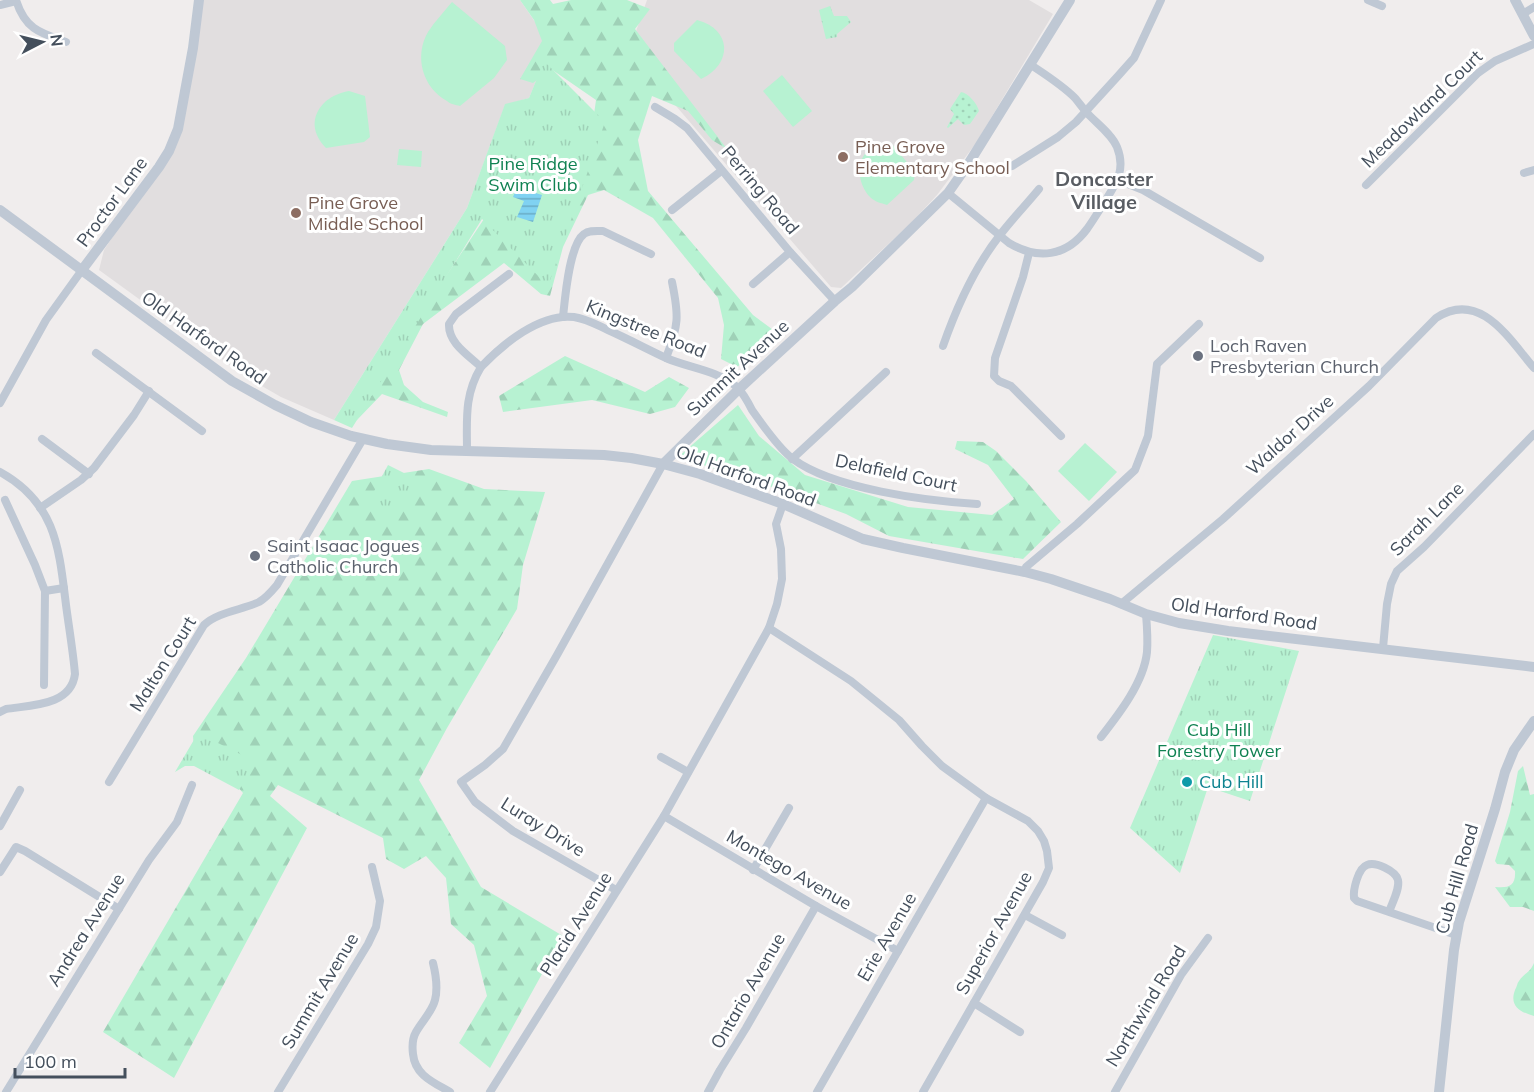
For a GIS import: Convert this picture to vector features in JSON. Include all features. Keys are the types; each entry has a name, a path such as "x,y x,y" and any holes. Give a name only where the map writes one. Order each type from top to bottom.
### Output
{"street":[{"name":"Proctor Lane","path":"0,403 46,320 159,167 175,139 200,0"},
{"name":"Summit Avenue","path":"461,783 503,749 663,464 739,389 852,287 948,193 1070,0"},
{"path":"1012,166 1058,137 1076,122 1134,58 1161,0"},
{"path":"1368,0 1382,6"},
{"path":"1515,0 1534,36"},
{"path":"0,5 16,1 20,12 30,26 66,42"},
{"path":"1523,14 1534,7"},
{"name":"Meadowland Court","path":"1366,185 1478,73 1495,61 1534,44"},
{"path":"948,193 999,236 1029,253 1040,254 1061,250 1078,239 1086,230 1118,180 1121,170 1117,147 1075,98 1030,65"},
{"name":"Perring Road","path":"655,107 687,128 790,252 835,301"},
{"path":"1524,173 1534,170"},
{"path":"672,210 721,171"},
{"path":"1118,180 1143,190 1260,258"},
{"path":"943,345 969,283 999,236 1039,189"},
{"name":"Old Harford Road","path":"0,210 250,392 311,422 363,439 414,448 604,455 663,464 708,477 783,504 863,539 1025,572 1061,582 1146,614 1179,623 1534,667"},
{"path":"563,317 570,264 579,240 585,233 603,231 651,254"},
{"path":"753,284 790,252"},
{"path":"1029,253 1023,278 994,358 994,376 1011,386 1061,436"},
{"path":"467,451 469,395 481,367 453,341 449,324 456,314 509,274"},
{"path":"666,358 676,333 677,306 672,282"},
{"name":"Waldor Drive","path":"1121,604 1223,519 1370,386 1444,312 1469,310 1482,313 1501,330 1534,368"},
{"name":"Kingstree Road","path":"481,367 499,348 519,334 536,325 563,317 574,317 589,321 666,358 716,374 739,389"},
{"path":"1025,572 1026,567 1135,470 1148,436 1157,364 1199,324"},
{"path":"96,353 202,431"},
{"path":"792,459 886,372"},
{"name":"Delafield Court","path":"739,389 759,420 792,459 827,476 874,489 925,499 977,504"},
{"path":"40,508 89,474 149,392"},
{"name":"Sarah Lane","path":"1383,648 1387,604 1391,584 1397,572 1425,547 1534,434"},
{"path":"42,439 89,474"},
{"name":"Malton Court","path":"109,783 204,625 212,619 258,602 277,585 363,439"},
{"path":"0,472 23,488 40,508 55,536 62,565 74,670 72,683 66,693 54,701 0,712"},
{"path":"5,500 45,591 44,685"},
{"name":"Placid Avenue","path":"490,1092 664,816 769,628 782,579 781,549 776,524 783,504"},
{"path":"45,591 64,588"},
{"path":"1101,737 1141,677 1147,652 1146,614"},
{"name":"Superior Avenue","path":"769,628 851,681 899,720 942,766 986,798 1028,821 1044,841 1049,860 1043,882 923,1092"},
{"name":"Cub Hill Road","path":"1439,1092 1456,935 1462,910 1505,772 1514,750 1534,721"},
{"path":"662,758 688,772"},
{"name":"Luray Drive","path":"461,783 475,802 513,831 616,890"},
{"name":"Andrea Avenue","path":"6,1092 149,860 177,822 192,784"},
{"path":"0,826 20,790"},
{"name":"Erie Avenue","path":"817,1092 986,798"},
{"path":"753,870 789,808"},
{"name":"Montego Avenue","path":"664,816 753,870 898,951"},
{"path":"0,872 16,847 119,909"},
{"path":"1389,912 1398,886 1397,876 1390,870 1367,864 1360,871 1354,890 1354,898 1357,901 1389,912 1456,935"},
{"name":"Summit Avenue","path":"278,1092 368,945 376,927 380,901 372,867"},
{"name":"Ontario Avenue","path":"708,1092 816,906"},
{"path":"1025,915 1062,935"},
{"name":"Northwind Road","path":"1115,1092 1180,975 1208,938"},
{"path":"433,963 436,974 435,998 433,1006 416,1031 412,1054 419,1072 450,1092"},
{"path":"974,1003 1020,1032"}],"shaded area":[{"name":"Pine Grove Middle School","path":"200,0 520,0 551,45 529,98 505,105 467,208 334,420 281,397 248,378 99,270 104,250 173,146"},
{"name":"Pine Grove Elementary School","path":"647,0 1029,0 1053,14 976,143 937,195 911,223 841,288 831,287 629,51"}],"green space":[{"path":"520,0 550,0 553,4 571,0 627,0 650,9 635,29 727,149 712,140 688,111 652,96 638,140 648,191 753,315 780,335 737,367 721,359 724,325 718,298 653,218 604,190 588,195 563,247 550,296 541,294 504,263 423,324 399,370 404,385 423,402 448,412 447,417 382,394 356,421 412,327 484,219 589,150 596,100 551,69 533,83 520,79 542,41 534,20"},
{"path":"452,2 505,46 507,60 494,78 460,106 438,95 426,79 421,61 428,32"},
{"path":"830,6 834,16 847,16 851,22 837,34 837,37 826,39 819,10"},
{"path":"697,20 717,31 724,47 719,65 701,79 674,51 674,43"},
{"name":"Pine Ridge Swim Club","path":"544,61 605,122 548,286 482,219 352,428 334,420 467,208 505,104 529,98"},
{"path":"782,75 812,111 793,127 763,91"},
{"path":"349,91 365,96 370,137 364,142 326,148 315,130 317,112 329,99"},
{"path":"961,92 972,99 979,111 970,124 964,125 958,119 948,128 954,114 950,109"},
{"path":"891,143 915,172 914,180 887,205 874,200 867,193 861,182 860,164 868,151"},
{"path":"399,149 422,151 421,167 397,165"},
{"path":"565,356 645,392 669,377 689,388 675,407 650,414 592,400 503,412 499,396"},
{"path":"738,405 759,436 805,475 908,507 992,515 1014,499 988,465 955,449 957,441 983,442 996,451 1026,481 1061,522 1023,559 889,536 846,514 678,457"},
{"path":"1085,443 1117,472 1089,501 1058,471"},
{"path":"388,465 416,479 396,513 370,499"},
{"path":"429,469 484,489 545,492 523,565 517,609 419,780 481,887 563,936 490,1068 459,1043 487,996 474,945 451,924 446,878 426,856 404,869 386,859 383,838 278,785 270,796 307,828 174,1078 103,1032 243,793 221,768 194,751 193,736 246,658 352,481"},
{"name":"Cub Hill Forestry Tower","path":"1213,635 1299,651 1250,801 1208,787 1180,873 1130,828"},
{"path":"198,733 209,735 216,742 256,762 239,790 194,766 185,766 175,772"},
{"path":"1523,766 1530,795 1534,794 1534,911 1523,907 1510,907 1495,887 1507,887 1513,883 1515,876 1515,871 1509,865 1497,864 1495,861 1510,812 1518,771"},
{"path":"1534,963 1534,1016 1517,1008 1513,1000 1518,982"}],"water":[{"path":"517,187 542,195 533,222 517,217 524,201 513,197"}],"place":[{"name":"Pine Grove Elementary School","path":"843,157"},
{"name":"Pine Grove Middle School","path":"296,213"},
{"name":"Loch Raven Presbyterian Church","path":"1198,356"},
{"name":"Saint Isaac Jogues Catholic Church","path":"255,556"},
{"name":"Cub Hill","path":"1187,782"}],"district":[{"name":"Doncaster Village","path":"1104,190"}]}
